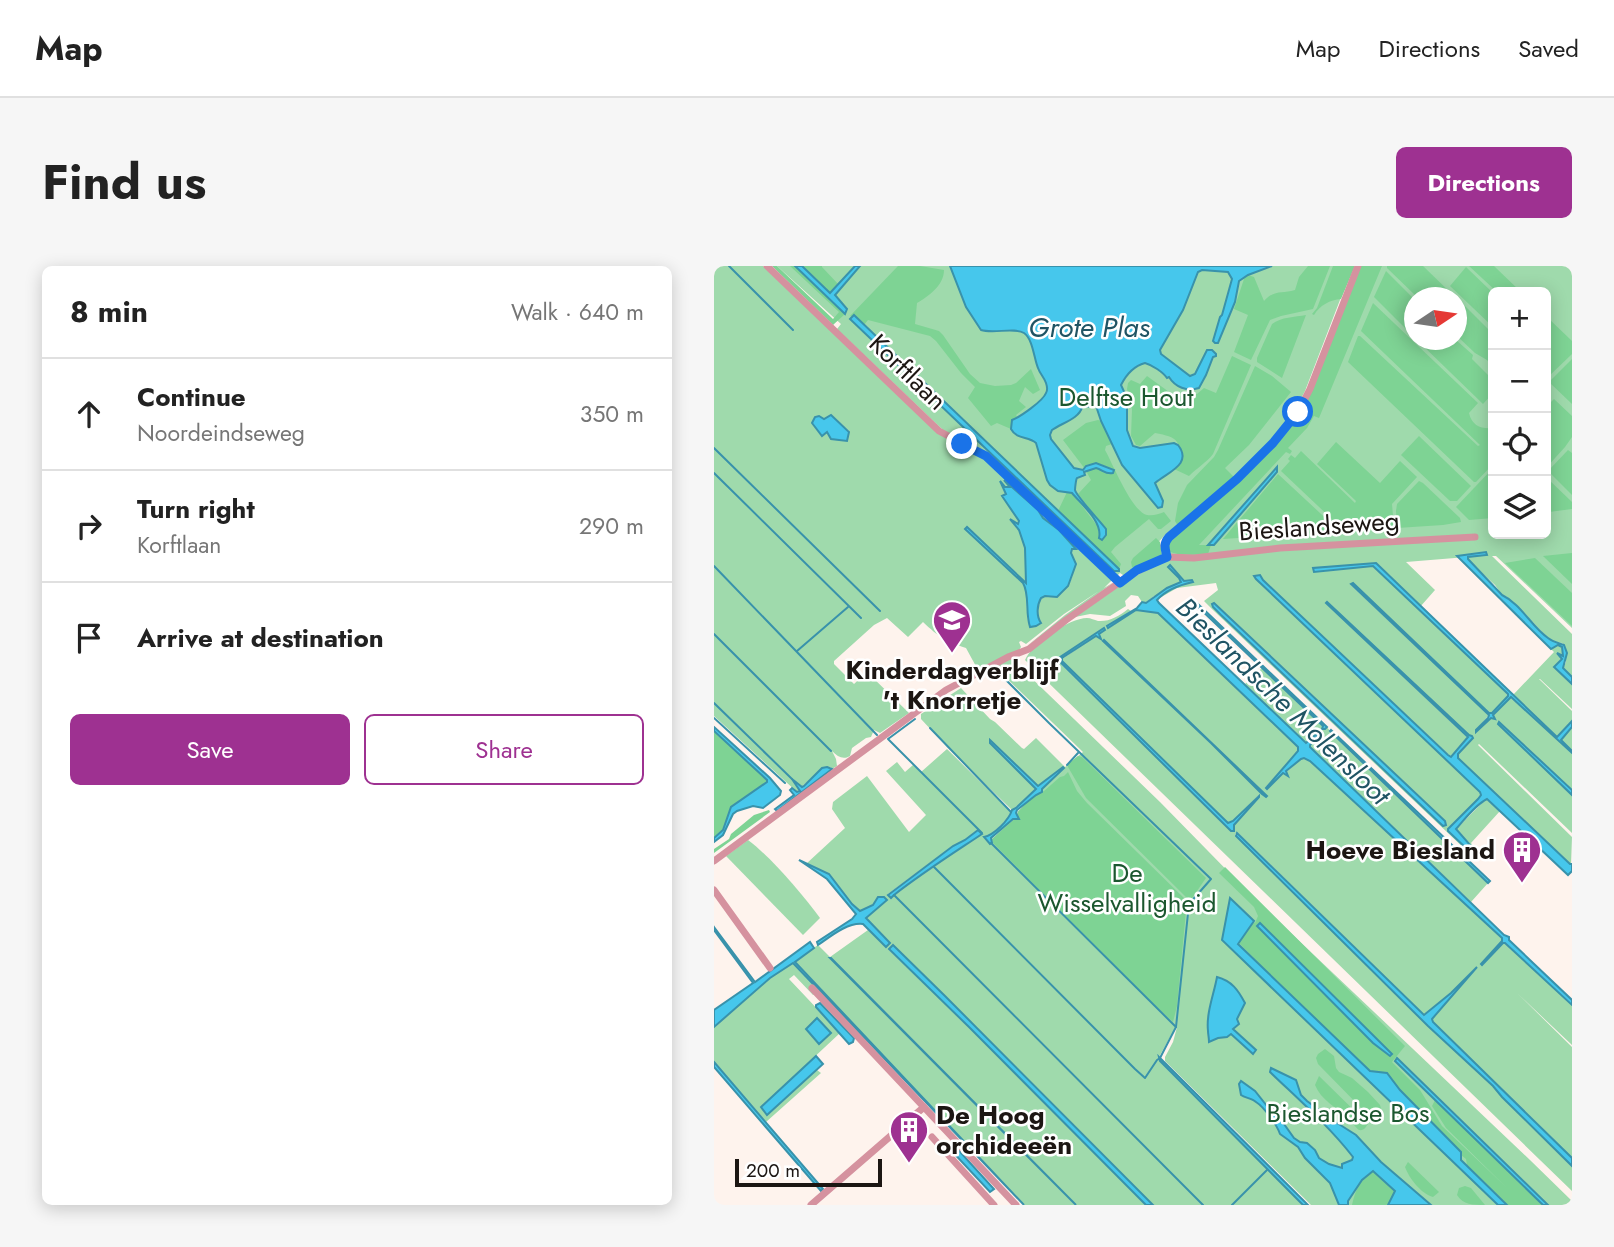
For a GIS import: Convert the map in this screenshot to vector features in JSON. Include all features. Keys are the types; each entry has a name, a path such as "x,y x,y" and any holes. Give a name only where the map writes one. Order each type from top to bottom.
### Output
{"street":[{"name":"Korftlaan","path":"767,266 939,431 986,456 1120,583"},
{"path":"714,861 946,690 1008,657 1029,649 1137,570 1167,557 1164,547 1169,537 1237,479 1273,443 1298,412 1310,389 1358,266"},
{"name":"Bieslandseweg","path":"1167,557 1194,558 1280,548 1475,537"},
{"path":"714,890 769,968"},
{"path":"812,988 1016,1205"},
{"path":"811,1205 924,1107"},
{"path":"932,1137 992,1203 1002,1189"},
{"path":"942,1146 953,1137"}],"green space":[{"path":"714,266 763,266 935,430 985,456 1113,579 1104,588 1114,582 1027,646 1099,591 1064,614 1026,644 1019,642 1019,650 978,670 966,648 943,638 923,622 908,637 887,618 874,625 834,661 834,664 854,684 867,672 909,713 880,733 874,730 871,737 852,748 850,756 841,757 832,751 837,766 832,769 830,767 801,787 793,779 800,789 797,792 714,716","holes":["831,416 849,431 843,440 831,439 828,433 818,431 812,423 815,417 824,419","1000,483 1018,491 1075,550 1072,549 1074,567 1071,580 1057,597 1041,598 1036,626 1030,627 1023,583 966,529 967,527 1026,583 1025,548 1019,530 1011,519 1018,524 1019,521 1002,496 1006,494"]},
{"path":"772,266 777,266 833,319 839,312 790,266 795,266 845,314 833,325"},
{"name":"Delftse Hout","path":"777,266 1353,266 1305,391 1294,412 1253,461 1165,535 1126,577 1120,573 1116,577 991,457 946,433 837,329 841,324"},
{"path":"802,266 822,266 839,285 830,293"},
{"path":"898,266 944,270 939,285 917,303 915,324 939,331 970,374 980,383 1011,385 1031,369 1040,390 1033,394 1025,387 1019,401 1026,407 1016,415 1018,418 1011,429 997,423 991,426 968,398 975,387 930,336 868,320 864,325 854,315 850,316"},
{"path":"1308,266 1330,266 1313,309 1270,320 1251,360 1234,352 1248,315 1234,309 1245,276 1254,277 1264,301 1275,293 1295,290 1299,277"},
{"path":"1333,266 1355,266 1341,299 1319,308 1314,315 1312,314 1317,308"},
{"path":"1360,266 1382,266 1319,418 1314,416 1307,428 1288,448 1292,451 1290,454 1286,452 1199,545 1211,545 1208,554 1183,555 1168,551 1169,539 1230,488 1299,415"},
{"path":"1366,266 1572,266 1572,628 1496,556 1492,556 1572,634 1572,677 1563,668 1566,648 1562,643 1548,638 1502,595 1467,557 1406,562 1435,590 1420,607 1376,564 1314,571 1373,566 1508,694 1492,713 1489,713 1352,583 1351,585 1489,715 1476,732 1491,718 1494,719 1493,716 1510,697 1562,743 1562,738 1572,727 1572,751 1564,745 1572,753 1572,790 1503,725 1499,722 1498,724 1572,795 1572,833 1478,745 1572,837 1571,865 1458,758 1458,754 1473,736 1326,603 1468,738 1451,757 1261,578 1256,578 1480,792 1478,799 1448,829 1468,850 1471,846 1456,829 1486,799 1500,811 1471,843 1473,846 1468,852 1204,601 1218,590 1216,583 1177,588 1158,599 1154,596 1146,603 1138,596 1131,595 1125,601 1126,606 1110,616 1090,614 1075,617 1128,580 1158,564 1213,510 1277,456","holes":["1213,607 1446,822 1443,826"]},
{"path":"1423,266 1445,287 1407,287 1387,268"},
{"path":"1469,266 1494,266 1516,287 1492,287"},
{"path":"1466,267 1488,288 1488,322 1467,302 1467,287 1450,286"},
{"path":"1386,271 1404,289 1404,327 1374,297"},
{"path":"1373,303 1404,333 1404,350 1422,350 1478,403 1469,413 1475,424 1488,428 1488,469 1476,482 1348,362 1360,336 1480,445 1361,331"},
{"path":"1467,308 1488,329 1488,361 1467,345"},
{"path":"1306,315 1282,378 1257,362 1272,324"},
{"path":"1551,321 1572,341 1572,354 1551,374"},
{"path":"1427,350 1467,350 1473,355 1472,359 1488,375 1488,398 1483,404"},
{"path":"1232,356 1251,365 1208,460 1189,476 1174,469 1181,464 1180,450 1177,441 1169,436 1155,433 1140,446 1136,445 1131,436 1132,409 1127,389 1131,380 1140,384 1147,376 1176,397 1197,394 1204,388 1216,393"},
{"path":"1572,359 1572,404 1551,384 1551,380"},
{"path":"1255,366 1291,392 1249,445 1225,468 1234,477 1178,526 1175,521 1178,503 1187,485 1218,450"},
{"path":"1554,399 1572,416 1572,437 1551,462 1551,413 1551,402"},
{"path":"1098,420 1112,444 1106,446 1105,450 1135,506 1147,515 1164,512 1171,521 1158,529 1149,519 1115,547 1111,552 1121,564 1119,569 1058,511 1067,492 1072,493 1099,528 1099,538 1107,532 1078,494 1091,480 1086,471 1096,468 1102,471 1112,469 1100,464 1086,465 1085,469 1063,440 1086,423"},
{"path":"1419,436 1471,486 1457,501 1450,501 1401,455"},
{"path":"1336,442 1380,483 1400,461 1417,477 1392,504 1394,528 1223,539 1278,474 1334,526 1336,523 1281,471 1290,461 1288,459 1291,455 1295,458 1301,451 1355,503 1356,501 1317,464"},
{"path":"1568,450 1572,453 1572,495 1551,474 1551,468"},
{"path":"1488,473 1488,518 1469,520 1456,507"},
{"path":"1419,481 1460,518 1461,522 1397,528 1397,504"},
{"path":"1551,482 1572,502 1572,509 1551,512"},
{"path":"1156,538 1160,542 1162,554 1136,569 1132,567 1133,558"},
{"path":"1572,553 1572,584 1543,556"},
{"path":"1535,558 1572,593 1572,626 1505,563"},
{"path":"1128,609 1131,611 1108,626 1109,628 1136,610 1158,612 1298,747 1298,751 1267,789 1283,773 1288,775 1286,772 1301,759 1310,761 1502,938 1481,964 1505,943 1572,1005 1572,1045 1517,993 1572,1047 1572,1158 1433,1022 1432,1019 1476,967 1451,993 1424,1015 1238,833 1235,834 1572,1166 1572,1191 1025,660 1043,640 1071,622 1087,618 1106,621","holes":["1104,628 1062,661 1228,823 1258,796 1234,825 1234,831 1059,662 1060,657"]},
{"path":"1558,645 1562,647 1563,656 1555,667 1572,684 1572,709 1539,679 1572,711 1572,721 1557,737 1513,695 1554,652 1551,649"},
{"name":"Bieslandse Bos","path":"1010,659 1016,660 1018,665 1160,802 1256,900 1530,1160 1572,1201 1572,1205 1311,1205 1165,1061 1173,1042 1177,1027 1175,1026 1159,1057 1160,1061 1303,1205 1153,1205 892,946 889,950 1146,1205 1024,1205 794,961 818,945 830,957 868,930 886,946 890,943 866,918 875,903 860,911 829,874 806,864 845,828 832,809 833,802 867,776 909,832 926,815 886,771 897,762 905,772 913,765 921,772 947,749 1011,812 988,838 990,841 1064,768 1038,786 990,741 1036,789 1012,810 948,748 921,719 921,714 961,688 1022,748 1036,738 1065,767 1083,752 995,667","holes":["977,830 974,839 894,895 888,894"]},
{"path":"1262,668 1488,883 1471,902 1310,747 1320,733 1307,744 1245,684"},
{"path":"714,731 767,782 731,807 723,830 714,838"},
{"path":"1078,756 1206,878 1190,901 1086,798 1068,767"},
{"name":"De Wisselvalligheid","path":"1068,772 1077,791 1087,803 1187,901 1177,1006 1173,1022 993,843 992,839 1017,817 1018,812 1030,799"},
{"path":"769,810 770,812 714,853 714,849 754,815"},
{"path":"748,840 777,866 820,918 803,935 726,856"},
{"path":"1225,867 1405,1046 1392,1062 1420,1090 1442,1126 1507,1188 1446,1128 1432,1106 1435,1100 1543,1205 1508,1205 1467,1165 1461,1152 1400,1090 1387,1073 1370,1071 1272,977 1239,943 1252,920 1255,923 1258,916 1254,907 1219,873","holes":["1260,923 1392,1054 1390,1056 1373,1043 1257,926"]},
{"path":"793,963 867,1041 866,1043 794,975 789,979 840,1033 761,1107 767,1114 817,1070 821,1073 766,1122 714,1062 714,1027 770,978"},
{"path":"1325,1049 1334,1056 1339,1072 1352,1078 1380,1105 1383,1115 1380,1122 1369,1116 1318,1064 1316,1058"},
{"name":"Bieslandse Bos","path":"1319,1076 1368,1124 1365,1128 1359,1130 1321,1095 1315,1085"},
{"path":"1408,1162 1439,1192 1433,1197 1420,1189 1412,1181 1405,1167"},
{"path":"1373,1171 1395,1191 1388,1205 1352,1205 1359,1185"},
{"path":"1459,1188 1471,1188 1485,1205 1462,1201 1457,1195"}],"water":[{"path":"795,266 802,266 830,293 855,266 860,266 835,295 847,309 845,314"},
{"name":"Grote Plas","path":"950,266 1272,266 1239,281 1235,302 1218,343 1213,341 1232,279 1228,272 1198,272 1183,310 1160,350 1161,354 1190,376 1195,374 1207,350 1212,350 1216,356 1213,357 1199,388 1182,388 1145,363 1131,371 1121,385 1127,398 1127,430 1133,446 1140,448 1174,443 1182,452 1183,457 1177,467 1155,483 1163,501 1162,507 1158,508 1122,465 1096,406 1082,407 1074,417 1052,430 1051,439 1074,468 1083,470 1096,463 1114,470 1113,473 1108,473 1096,468 1084,472 1085,475 1077,478 1076,482 1075,490 1106,529 1102,540 1099,538 1095,520 1072,493 1058,491 1050,485 1036,443 1016,435 1011,429 1012,420 1036,404 1047,391 1027,336 1020,331 981,330 966,307"},
{"path":"854,315 1119,571 1114,571 850,319"},
{"path":"831,415 849,432 847,441 831,439 827,432 822,436 812,423 815,417 824,419"},
{"path":"1277,467 1277,472 1214,545 1208,545"},
{"path":"1004,480 1076,549 1072,549 1071,553 1076,564 1068,586 1057,597 1041,598 1038,617 1041,623 1036,626 1030,627 1023,583 965,529 967,527 1026,583 1025,548 1019,530 1010,519 1018,524 1019,521 1002,496 1006,494 1000,481 1005,487 1010,487"},
{"path":"1486,552 1487,555 1468,559 1542,633 1564,645 1567,653 1563,668 1572,677 1572,684 1554,667 1562,659 1557,653 1563,656 1562,647 1558,645 1551,649 1457,556"},
{"path":"1376,563 1557,737 1572,721 1572,727 1561,740 1572,753 1511,697 1493,715 1495,719 1491,718 1476,732 1489,715 1351,584 1489,713 1492,713 1508,694 1373,566 1314,572 1313,568"},
{"path":"1170,565 1184,581 1193,582 1169,591 1157,600 1159,603 1306,743 1320,731 1310,747 1509,937 1509,940 1572,1000 1572,1005 1505,943 1482,965 1502,938 1310,761 1301,759 1286,771 1288,776 1283,773 1267,789 1298,751 1298,747 1158,613 1136,610 1108,628 1107,626 1137,608 1142,602 1146,603 1181,582 1168,567"},
{"path":"1260,575 1448,755 1451,757 1468,737 1327,602 1472,736 1458,754 1458,758 1572,864 1572,871 1568,875 1487,799 1474,808 1456,829 1471,846 1468,850 1448,829 1478,799 1480,792 1254,576"},
{"path":"1197,603 1327,727 1322,729 1323,726 1196,605"},
{"path":"1214,603 1445,821 1446,825 1443,826 1221,615 1213,607"},
{"path":"1104,628 1099,634 1101,639 1096,636 1062,658 1062,661 1228,823 1259,796 1234,825 1234,831 1059,661 1060,657"},
{"path":"1104,640 1267,796 1262,794"},
{"path":"1499,722 1572,790 1572,795 1498,724"},
{"path":"714,727 781,791 780,795 763,808 753,806 733,814 723,835 714,842 714,838 723,830 731,807 767,780 714,731"},
{"path":"1331,730 1490,881 1488,883"},
{"path":"990,740 1038,786 1064,768 1042,792 1017,810 1019,819 1013,819 991,838 990,844 984,837 1001,826 1012,810 1036,789"},
{"path":"822,768 832,769 777,811 775,809 794,795 790,790 792,788 800,791 792,779 802,787"},
{"path":"978,830 982,834 891,898 888,895 953,846"},
{"path":"1237,833 1424,1015 1477,967 1432,1019 1433,1022 1572,1158 1572,1166 1236,836"},
{"path":"799,860 829,874 860,911 873,905 878,897 884,897 887,900 866,918 890,943 886,947 863,924 857,924 840,930 818,945 817,942 856,914 827,879"},
{"path":"1230,898 1254,921 1238,944 1370,1071 1387,1073 1400,1090 1461,1152 1461,1160 1507,1205 1498,1205 1222,940"},
{"path":"1260,923 1392,1054 1390,1056 1373,1043 1257,926"},
{"path":"714,927 755,982 810,942 814,948 795,962 1024,1205 793,963 770,978 714,1027 714,1010 753,983"},
{"path":"893,945 1153,1205 1146,1205 889,949"},
{"path":"830,958 831,958 1076,1205"},
{"path":"1217,977 1234,987 1245,1003 1237,1019 1239,1024 1233,1029 1256,1050 1253,1054 1231,1034 1209,1042 1208,1017"},
{"path":"820,1003 854,1038 853,1042 849,1044 816,1007"},
{"path":"817,1018 831,1033 819,1044 806,1029"},
{"path":"816,1056 823,1064 767,1115 761,1107"},
{"path":"1159,1057 1308,1205 1303,1205"},
{"path":"1397,1058 1548,1205 1543,1205 1395,1061"},
{"path":"714,1062 823,1189 821,1191 714,1067"},
{"path":"1271,1068 1296,1080 1301,1095 1307,1101 1356,1135 1381,1162 1431,1205 1388,1205 1395,1191 1373,1171 1362,1180 1348,1205 1339,1205 1330,1183 1298,1147 1280,1134 1270,1116 1259,1104 1241,1095 1241,1081 1274,1110 1294,1138 1307,1143 1319,1158 1329,1164 1342,1168 1342,1164 1352,1160 1353,1157 1334,1134 1270,1072"},
{"path":"952,1143 994,1189 990,1192 948,1147"}],"waterway":[{"path":"729,266 793,330"},
{"path":"714,448 880,611"},
{"path":"714,473 861,618"},
{"path":"714,566 877,735"},
{"path":"797,651 848,607"},
{"path":"714,634 831,751"},
{"path":"934,867 1145,1078 1160,1058 1176,1027 1189,904 1211,879 996,670"},
{"path":"714,703 792,779"},
{"path":"714,718 785,783"},
{"path":"915,719 888,739 982,833"},
{"path":"930,728 1011,812"},
{"path":"1067,765 1078,753"},
{"path":"991,843 1176,1027"},
{"path":"894,895 1203,1205"},
{"path":"1232,1205 1267,1170"}],"place":[{"name":"Kinderdagverblijf 't Knorretje","path":"952,654"},
{"name":"Hoeve Biesland","path":"1522,884"},
{"name":"De Hoog orchideeën","path":"909,1164"}],"route":[{"path":"962,444 986,456 1120,583 1137,570 1167,557 1164,547 1169,537 1237,479 1273,443 1298,412"}],"water label":[{"name":"Bieslandsche Molensloot","path":"1283,701"}]}
